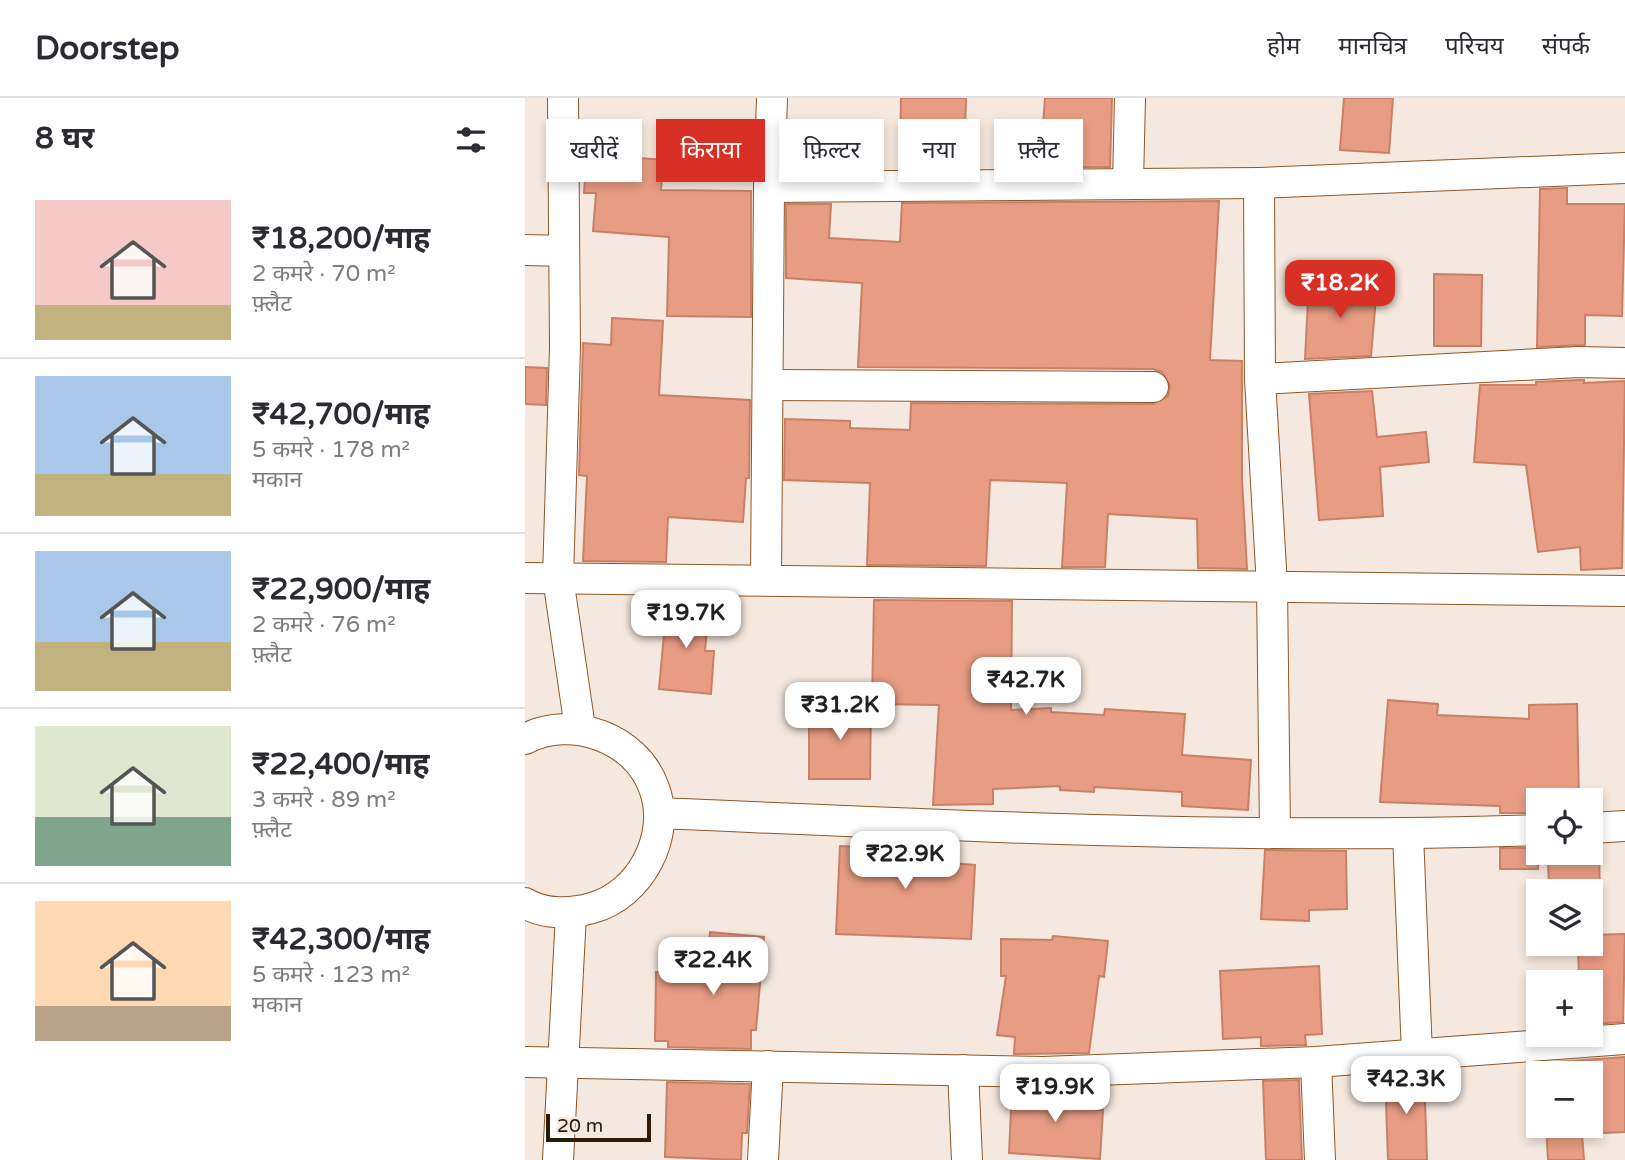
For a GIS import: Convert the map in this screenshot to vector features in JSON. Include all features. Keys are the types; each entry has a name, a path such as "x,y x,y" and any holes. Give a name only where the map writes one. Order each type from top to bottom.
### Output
{"street":[{"path":"563,98 564,251 558,578 580,728"},
{"path":"766,580 772,98"},
{"path":"1128,183 1130,98"},
{"path":"769,187 1259,183 1625,167"},
{"path":"1259,183 1260,379 1272,586 1275,833"},
{"path":"525,250 564,251"},
{"path":"1260,379 1577,362 1625,363"},
{"path":"768,385 1153,387"},
{"path":"525,578 1625,591"},
{"path":"525,738 541,730 580,728 616,742 643,769 655,788 659,813 656,844 638,878 609,903 571,914 533,908 525,903"},
{"path":"659,813 1010,829 1408,834 1526,830"},
{"path":"1603,828 1625,827"},
{"path":"1408,834 1417,1054"},
{"path":"558,1160 561,1062 571,914"},
{"path":"525,1062 1043,1072 1317,1062 1625,1039"},
{"path":"1317,1062 1320,1160"},
{"path":"763,1160 768,1066"},
{"path":"963,1070 967,1160"}],"building":[{"path":"901,98 966,98 965,119 901,119"},
{"path":"1045,98 1112,98 1110,167 1083,167 1083,119 1043,119"},
{"path":"1344,98 1393,98 1389,153 1340,150"},
{"path":"642,158 656,159 656,182 662,182 661,190 751,191 751,317 667,316 669,237 593,231 596,193 584,193 585,182 642,182"},
{"path":"1567,188 1567,204 1625,204 1622,316 1585,315 1585,345 1537,347 1540,189"},
{"path":"1219,201 1210,360 1242,361 1242,479 1247,569 1198,568 1197,519 1108,514 1105,567 1062,567 1067,483 990,480 986,566 867,565 870,483 784,480 785,419 850,421 850,428 910,430 911,403 1153,404 1168,396 1170,386 1162,372 1153,369 858,367 862,283 786,278 786,204 831,204 829,238 900,242 902,203"},
{"path":"1434,274 1482,275 1481,346 1434,346"},
{"path":"1309,280 1377,285 1371,356 1305,359"},
{"path":"612,318 663,321 659,395 750,400 749,478 746,478 743,522 668,517 666,562 583,561 587,476 579,475 583,343 611,345"},
{"path":"525,367 547,368 546,405 525,404"},
{"path":"1584,380 1584,383 1625,381 1622,568 1581,570 1580,547 1538,552 1526,465 1474,462 1480,385 1536,385 1536,382"},
{"path":"1372,391 1377,437 1426,432 1429,462 1380,467 1383,516 1319,520 1309,394"},
{"path":"874,600 1012,601 1011,710 1051,708 1051,712 1104,715 1105,709 1185,714 1182,755 1251,760 1248,810 1182,806 1182,792 1094,787 1094,792 1060,790 1060,786 993,789 993,804 933,805 939,705 872,704"},
{"path":"667,601 709,605 705,651 714,651 711,694 659,689"},
{"path":"1388,700 1438,704 1437,715 1529,719 1529,705 1577,704 1579,788 1526,788 1526,813 1500,813 1500,806 1380,802"},
{"path":"809,706 871,706 870,779 809,779"},
{"path":"881,840 952,843 951,863 975,865 971,939 836,934 840,846 881,848"},
{"path":"1500,848 1526,848 1526,865 1538,865 1538,869 1500,869"},
{"path":"1265,850 1346,851 1347,909 1309,910 1309,921 1261,919"},
{"path":"1548,865 1599,865 1600,879 1549,879"},
{"path":"710,932 764,937 756,1030 751,1030 751,1049 668,1047 668,1041 655,1041 656,972 707,972"},
{"path":"1625,934 1623,1022 1603,1023 1603,970 1579,970 1578,956 1603,956 1603,935"},
{"path":"1053,936 1108,941 1104,977 1099,976 1089,1053 1014,1054 1015,1037 997,1035 1006,976 1001,976 1001,939 1052,940"},
{"path":"1319,966 1322,1034 1305,1035 1306,1045 1261,1046 1261,1037 1223,1039 1220,971"},
{"path":"1625,1057 1625,1132 1603,1133 1603,1061 1570,1061"},
{"path":"1424,1071 1427,1160 1388,1160 1385,1074"},
{"path":"1299,1080 1302,1160 1266,1160 1263,1081"},
{"path":"667,1082 750,1084 747,1133 742,1133 741,1160 665,1157"},
{"path":"1088,1088 1086,1109 1103,1110 1100,1159 1009,1153 1012,1089"},
{"path":"1547,1138 1582,1138 1584,1160 1548,1160"}]}
